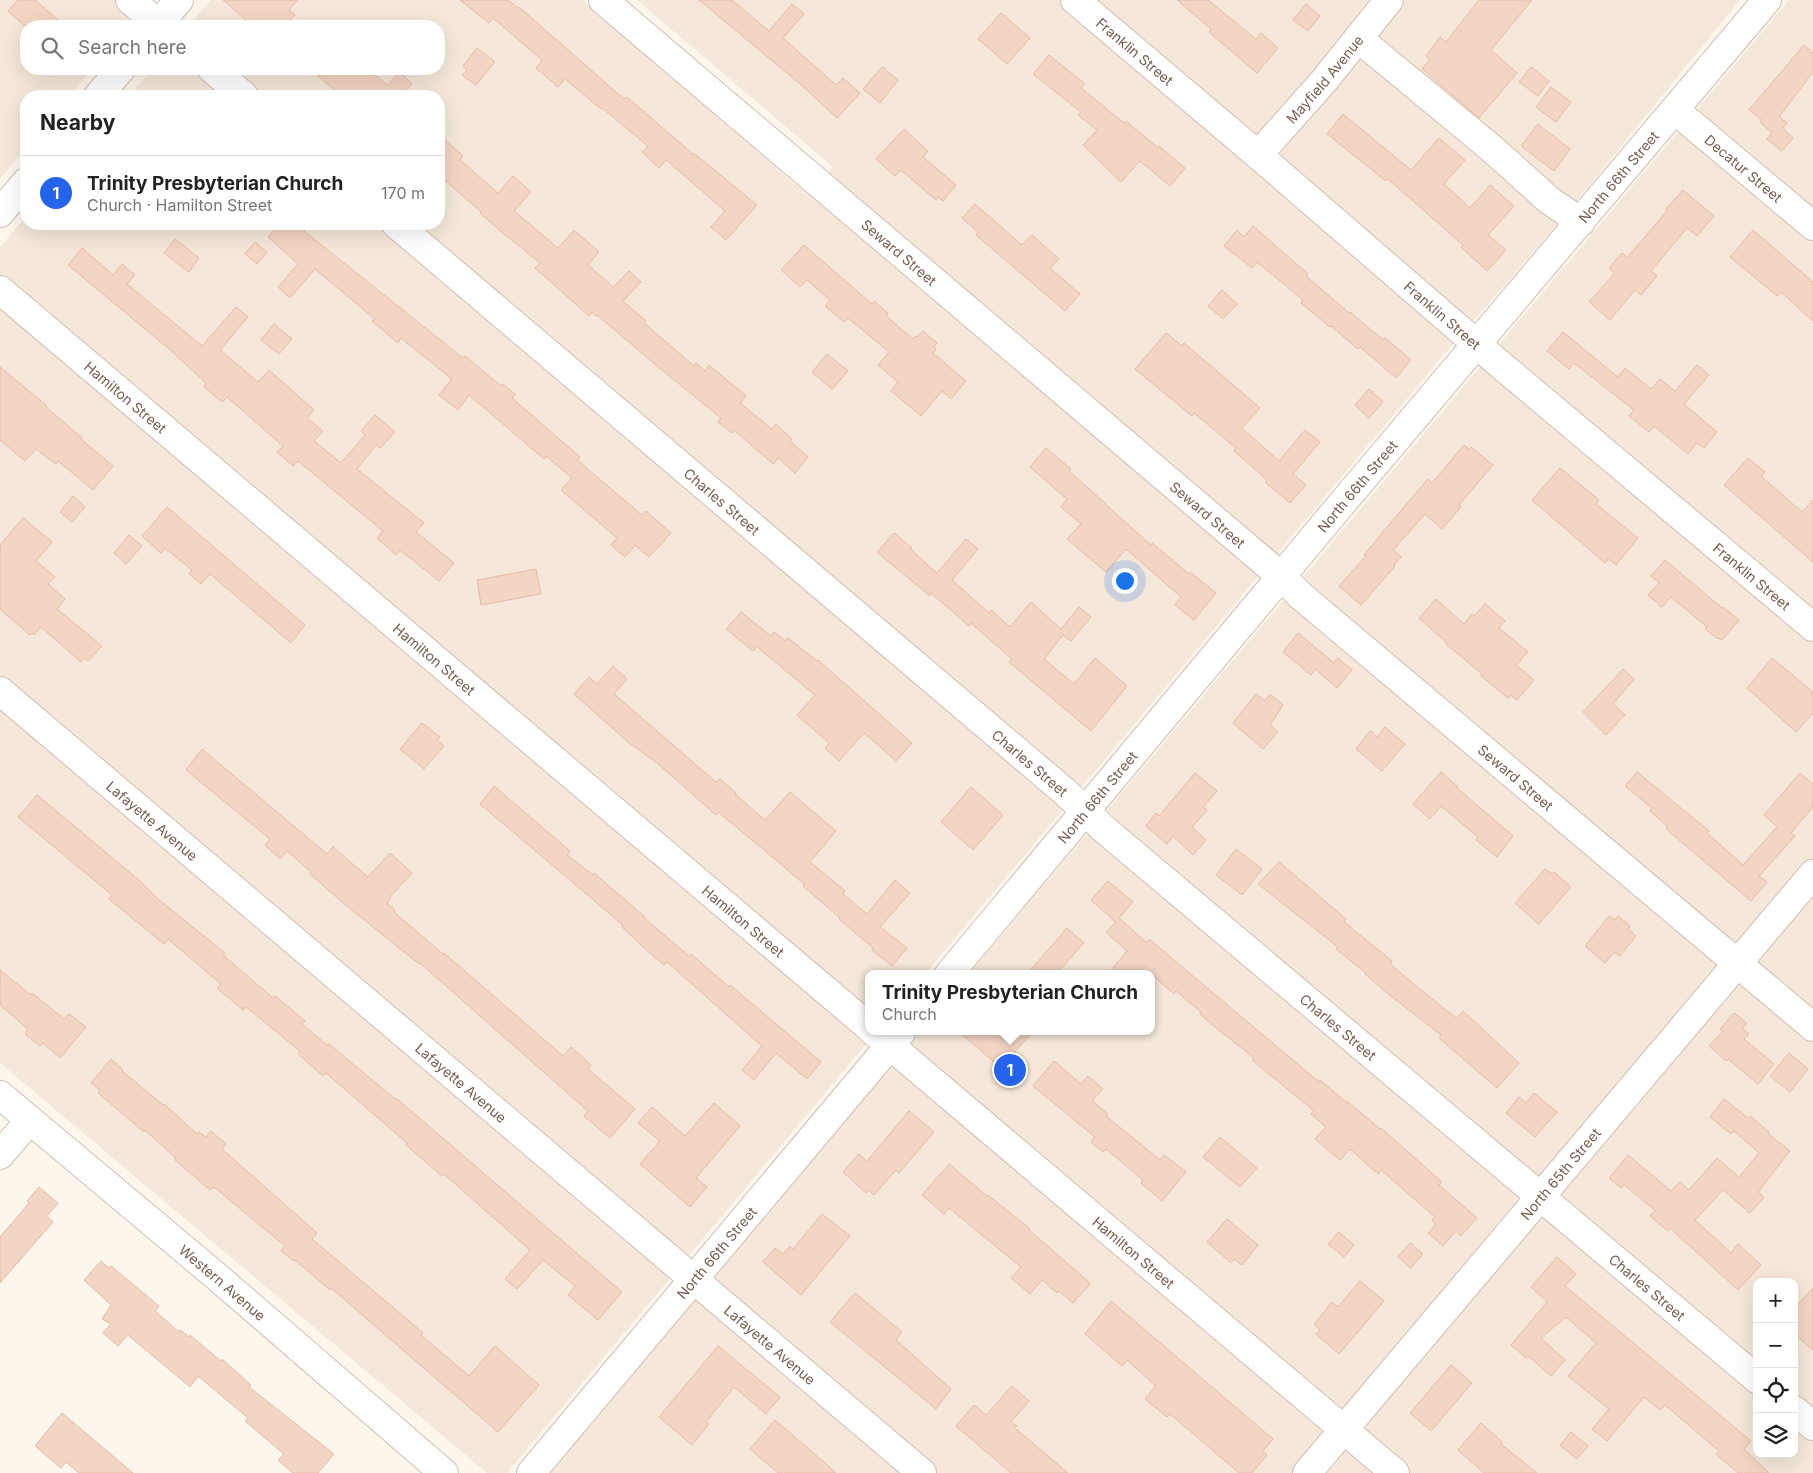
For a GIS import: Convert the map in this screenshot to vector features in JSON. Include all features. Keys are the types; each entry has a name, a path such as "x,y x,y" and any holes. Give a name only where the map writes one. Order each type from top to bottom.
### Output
{"street":[{"path":"130,0 152,20"},
{"path":"164,20 179,0"},
{"name":"Seward Street","path":"603,0 1282,577 1316,608 1813,1027"},
{"name":"Franklin Street","path":"1075,0 1258,154 1510,372 1813,627"},
{"name":"Mayfield Avenue","path":"1258,154 1323,82 1389,0"},
{"name":"North 66th Street","path":"952,970 1344,501 1767,0"},
{"path":"1358,38 1491,148 1550,201 1581,222"},
{"path":"103,90 116,75"},
{"path":"219,75 237,90"},
{"name":"Decatur Street","path":"1675,110 1813,226"},
{"path":"0,214 20,189"},
{"name":"Charles Street","path":"403,230 1065,792 1105,830 1753,1376"},
{"name":"Hamilton Street","path":"0,290 865,1024"},
{"name":"Lafayette Avenue","path":"0,691 922,1473"},
{"name":"North 65th Street","path":"1307,1473 1813,874"},
{"name":"North 66th Street","path":"531,1473 693,1278 888,1036"},
{"name":"Hamilton Street","path":"888,1036 1394,1473"},
{"name":"Western Avenue","path":"0,1095 223,1282 444,1473"},
{"path":"0,1155 30,1120"},
{"path":"1798,1413 1813,1426"}],"shaded area":[{"path":"0,0 149,0 132,20 20,20 20,75 87,75 74,90 20,90 20,154 0,179"},
{"path":"211,0 583,0 809,196 833,167 637,0 1740,0 1557,225 1452,345 928,970 865,970 865,1035 874,1035 507,1473 487,1473 0,1063 0,247 20,223 20,230 445,230 445,90 134,90 147,75 445,75 445,20 193,20"},
{"path":"1789,0 1813,0 1813,1473 548,1473 918,1035 1155,1035 1155,970 972,970"}],"building":[{"path":"18,0 35,0 58,20 20,20 20,22 8,11"},
{"path":"223,0 297,0 289,10 295,15 290,20 246,20"},
{"path":"460,0 508,0 519,7 624,99 627,97 694,155 757,205 726,240 711,227 725,211 666,160 659,168 642,152 648,146 565,79 558,87 536,68 542,60 493,18 489,23"},
{"path":"699,0 732,0 769,31 792,4 804,14 783,38 836,85 843,78 860,93 837,118 799,83"},
{"path":"1177,0 1208,0 1256,39 1261,33 1278,48 1257,73 1209,32 1211,29"},
{"path":"1479,0 1532,0 1491,50 1517,73 1479,118 1422,69 1430,59 1426,56 1440,37 1446,42"},
{"path":"1306,4 1320,16 1308,31 1293,20"},
{"path":"1001,13 1030,38 1007,64 978,39"},
{"path":"1804,45 1813,53 1813,72 1779,117 1787,123 1783,128 1793,138 1782,151 1767,139 1772,133 1760,122 1762,120 1749,110"},
{"path":"477,48 495,62 476,85 462,75 467,70 463,66"},
{"path":"1049,55 1085,84 1081,88 1124,123 1126,121 1158,148 1159,146 1185,168 1170,186 1140,161 1121,182 1083,145 1097,130 1078,115 1081,112 1033,74"},
{"path":"882,67 898,80 880,103 863,89"},
{"path":"1531,67 1549,81 1538,96 1519,82"},
{"path":"317,75 375,75 388,85 397,75 403,75 412,84 407,90 334,90"},
{"path":"1551,87 1571,102 1556,122 1536,107"},
{"path":"1343,114 1411,170 1439,138 1465,160 1444,184 1470,208 1490,185 1514,206 1488,235 1506,250 1487,271 1461,247 1463,245 1388,179 1386,181 1327,134"},
{"path":"1538,124 1570,149 1554,171 1521,146"},
{"path":"904,129 928,151 923,157 956,185 943,201 938,197 936,200 902,171 895,176 876,159"},
{"path":"445,140 463,156 460,160 498,193 513,176 531,192 514,211 558,248 574,230 599,252 588,265 613,287 629,271 641,282 623,301 646,321 644,323 694,366 696,363 705,371 709,365 746,396 740,403 772,429 776,424 792,439 790,441 808,457 795,473 778,458 773,464 734,430 732,433 718,422 721,418 597,315 592,312 589,316 535,268 540,263 498,229 445,180"},
{"path":"1683,190 1714,216 1697,236 1687,228 1651,271 1657,276 1641,295 1635,290 1610,320 1589,302 1615,273 1609,268 1622,253 1627,257 1631,253"},
{"path":"975,204 1022,245 1032,235 1059,259 1050,268 1080,294 1065,311 976,235 978,232 962,218"},
{"path":"1253,226 1349,313 1383,340 1385,338 1411,360 1396,378 1360,347 1358,349 1301,303 1303,300 1257,262 1252,268 1224,246 1237,230 1244,237"},
{"path":"274,230 305,230 463,358 465,356 501,386 503,384 515,394 512,398 580,457 577,460 642,515 646,511 671,533 649,557 635,545 625,557 611,545 617,538 561,490 572,478 546,456 544,459 469,395 458,410 439,395 452,379 401,338 398,343 372,321 375,319 315,269 290,298 278,287 298,264 268,237"},
{"path":"1753,230 1813,282 1813,321 1781,292 1777,296 1730,257"},
{"path":"175,239 199,258 189,272 164,253"},
{"path":"255,242 267,252 257,264 245,254"},
{"path":"804,245 872,304 874,301 888,313 886,316 913,339 916,336 918,337 923,331 937,343 933,353 966,381 951,399 942,391 921,416 891,391 898,382 878,365 889,352 848,318 844,322 825,306 830,300 807,280 800,287 781,270"},
{"path":"82,248 113,275 122,264 135,275 127,284 202,346 236,307 248,317 220,350 258,382 269,370 314,410 307,418 323,431 314,441 341,463 365,435 361,431 375,415 395,432 380,448 376,445 357,469 424,523 416,532 454,563 439,581 400,550 396,555 377,538 383,531 298,461 293,466 277,452 283,446 227,397 222,402 204,387 206,383 168,348 68,265"},
{"path":"1222,290 1237,304 1223,319 1208,306"},
{"path":"274,324 292,339 279,354 261,340"},
{"path":"1563,332 1618,377 1625,368 1651,389 1660,379 1675,391 1697,365 1709,375 1684,404 1717,432 1704,448 1697,443 1688,454 1654,426 1649,432 1629,416 1634,410 1574,363 1569,369 1547,351"},
{"path":"1166,333 1182,346 1184,343 1260,408 1242,428 1279,461 1305,430 1320,442 1293,474 1306,485 1290,503 1265,482 1267,480 1234,451 1236,448 1194,413 1192,416 1135,369"},
{"path":"827,354 848,371 832,389 812,372"},
{"path":"0,367 47,406 81,439 113,466 93,490 58,461 56,464 36,449 25,461 0,440"},
{"path":"1369,389 1383,402 1369,418 1355,405"},
{"path":"1464,445 1469,449 1471,447 1493,465 1459,505 1461,507 1442,529 1425,514 1393,550 1401,557 1361,605 1339,586 1366,556 1364,555 1428,479 1432,483"},
{"path":"1046,448 1071,469 1069,471 1151,545 1152,543 1189,574 1190,572 1216,593 1194,620 1175,605 1181,597 1126,549 1106,572 1067,539 1081,524 1061,507 1067,499 1030,467"},
{"path":"1748,458 1765,472 1761,476 1802,512 1813,500 1813,562 1724,485"},
{"path":"1560,468 1599,500 1596,504 1638,538 1616,565 1608,559 1605,563 1532,500"},
{"path":"73,496 85,507 72,522 60,512"},
{"path":"167,507 305,625 291,643 210,574 201,584 189,574 192,570 165,548 161,553 142,536"},
{"path":"23,518 52,542 36,561 55,577 48,584 65,599 57,609 102,646 88,661 84,658 81,662 41,627 34,635 32,633 30,635 0,609 0,545"},
{"path":"894,533 937,573 966,539 978,549 952,580 989,613 991,610 1010,627 1031,602 1061,629 1079,607 1091,617 1071,641 1063,635 1044,659 1074,684 1095,658 1127,686 1091,731 1009,662 1012,659 971,623 969,626 931,593 930,596 877,552"},
{"path":"129,535 142,546 126,564 114,553"},
{"path":"1665,560 1739,620 1722,640 1705,629 1707,627 1671,597 1662,607 1648,595 1659,583 1651,576"},
{"path":"536,569 541,594 481,605 477,580"},
{"path":"1436,599 1464,624 1472,614 1474,616 1485,604 1505,621 1499,628 1528,652 1516,665 1534,680 1517,700 1510,695 1508,698 1481,676 1482,674 1419,618"},
{"path":"741,612 771,636 774,632 786,641 788,638 818,660 912,743 896,761 864,733 839,761 825,748 829,743 797,715 815,695 757,647 753,651 726,629"},
{"path":"1298,633 1334,663 1338,658 1352,670 1337,688 1315,669 1311,675 1283,652"},
{"path":"1772,658 1813,692 1813,713 1796,732 1747,688"},
{"path":"613,666 627,679 614,694 716,782 720,779 765,820 790,792 836,831 810,862 845,891 843,894 867,914 895,880 910,893 880,927 907,948 892,966 872,950 873,948 770,855 718,812 716,815 657,763 628,742 574,694 589,677 597,684"},
{"path":"1623,669 1634,679 1613,704 1625,715 1606,735 1583,712"},
{"path":"1256,694 1265,701 1270,694 1283,705 1270,725 1278,732 1263,749 1233,723"},
{"path":"422,723 440,737 437,740 444,746 424,769 400,749"},
{"path":"1385,727 1405,744 1382,771 1356,749 1370,731 1377,737"},
{"path":"202,749 327,854 333,847 368,877 390,853 412,873 390,897 387,903 395,910 394,912 563,1056 571,1047 591,1065 588,1069 635,1109 610,1138 584,1116 588,1111 420,963 342,902 287,851 280,859 265,845 270,839 186,770"},
{"path":"1441,772 1513,836 1497,857 1476,840 1478,837 1441,806 1430,819 1413,804"},
{"path":"1637,772 1709,831 1707,833 1743,865 1777,827 1764,815 1800,773 1813,784 1813,807 1791,833 1795,836 1759,876 1767,882 1751,901 1666,829 1668,827 1650,811 1652,808 1625,786"},
{"path":"1195,773 1217,791 1203,807 1207,810 1192,827 1206,840 1193,855 1173,836 1167,844 1146,826 1156,813 1159,816"},
{"path":"494,786 570,851 567,855 593,875 594,873 689,956 691,954 729,987 730,985 821,1062 807,1079 776,1053 754,1080 742,1070 762,1046 667,962 664,965 644,948 622,927 623,925 480,804"},
{"path":"971,787 1003,815 973,850 941,822"},
{"path":"37,795 140,881 158,899 225,953 223,955 273,998 275,996 305,1021 302,1024 396,1098 622,1292 598,1320 568,1295 575,1286 543,1260 517,1289 505,1279 530,1250 444,1174 442,1176 406,1145 407,1143 326,1073 323,1076 298,1054 300,1051 246,1007 243,1010 217,988 221,984 168,939 164,944 109,899 112,895 18,817"},
{"path":"1236,849 1262,869 1242,895 1216,875"},
{"path":"1279,862 1346,919 1344,922 1392,961 1390,964 1415,985 1456,1018 1463,1011 1519,1063 1497,1088 1439,1038 1441,1035 1387,993 1336,949 1338,947 1258,884"},
{"path":"1545,869 1552,874 1554,872 1571,887 1539,924 1515,903"},
{"path":"1108,881 1133,902 1119,918 1146,942 1149,939 1319,1082 1320,1080 1381,1128 1442,1182 1439,1185 1477,1218 1461,1236 1456,1231 1443,1246 1428,1233 1436,1224 1432,1220 1435,1217 1381,1170 1378,1174 1350,1149 1340,1160 1315,1139 1326,1127 1311,1114 1314,1111 1252,1060 1254,1058 1215,1027 1200,1014 1201,1012 1176,991 1174,994 1155,977 1155,970 1111,970 1127,951 1106,932 1116,922 1091,900"},
{"path":"1609,916 1615,920 1618,916 1630,926 1628,929 1636,936 1620,956 1614,952 1605,963 1585,946"},
{"path":"1067,928 1084,943 1060,970 1030,970"},
{"path":"0,970 64,1019 69,1014 86,1027 60,1058 43,1043 40,1046 25,1034 28,1029 0,1005"},
{"path":"1734,1013 1747,1023 1742,1028 1749,1034 1744,1039 1774,1064 1758,1084 1709,1046 1723,1031 1720,1029"},
{"path":"963,1035 1030,1035 1001,1068"},
{"path":"1789,1053 1808,1069 1790,1092 1770,1076"},
{"path":"111,1059 122,1071 164,1104 197,1134 199,1132 206,1137 211,1131 226,1144 222,1149 317,1233 312,1239 423,1333 421,1335 469,1376 495,1346 539,1385 498,1432 331,1288 330,1290 295,1260 281,1251 285,1246 214,1187 210,1190 175,1160 176,1158 145,1130 144,1132 98,1093 100,1090 91,1083"},
{"path":"1054,1061 1081,1084 1088,1076 1103,1089 1092,1101 1108,1114 1106,1116 1160,1160 1164,1155 1186,1172 1162,1201 1141,1183 1143,1180 1106,1149 1103,1152 1091,1142 1095,1137 1033,1086"},
{"path":"1534,1093 1557,1112 1535,1137 1506,1113 1519,1097 1526,1103"},
{"path":"1724,1099 1748,1118 1750,1116 1769,1132 1768,1134 1790,1151 1758,1192 1764,1197 1750,1213 1723,1190 1695,1220 1731,1253 1738,1244 1761,1265 1738,1290 1670,1228 1668,1231 1650,1216 1655,1210 1624,1185 1621,1188 1609,1178 1628,1155 1671,1191 1680,1182 1689,1190 1717,1158 1739,1177 1759,1153 1734,1131 1731,1134 1710,1117"},
{"path":"714,1103 740,1126 696,1178 707,1187 690,1207 640,1164 660,1141 638,1123 652,1107 685,1136"},
{"path":"909,1111 934,1132 899,1173 896,1170 874,1195 868,1190 866,1193 843,1172 859,1154 867,1161"},
{"path":"1220,1137 1257,1168 1240,1187 1203,1157"},
{"path":"949,1164 1030,1229 1089,1282 1090,1284 1073,1303 1059,1291 1057,1293 1042,1280 1030,1294 1011,1278 1021,1267 949,1208 944,1214 922,1195"},
{"path":"39,1187 58,1203 47,1216 53,1222 0,1283 0,1237 29,1203 27,1201"},
{"path":"822,1214 850,1236 801,1295 763,1262 775,1248 783,1254 790,1246 793,1249"},
{"path":"1227,1219 1258,1245 1242,1265 1234,1259 1231,1263 1207,1242"},
{"path":"1339,1232 1354,1245 1344,1257 1328,1244"},
{"path":"1410,1243 1423,1254 1411,1268 1398,1257"},
{"path":"1557,1257 1576,1274 1565,1286 1751,1441 1744,1449 1769,1473 1738,1473 1716,1454 1719,1451 1665,1405 1660,1410 1644,1397 1607,1441 1592,1429 1609,1409 1568,1376 1596,1343 1566,1317 1541,1338 1565,1360 1551,1376 1528,1356 1526,1358 1511,1345 1547,1302 1531,1287"},
{"path":"101,1261 109,1268 111,1266 159,1306 155,1311 179,1332 180,1330 189,1337 190,1335 221,1361 222,1359 251,1385 249,1387 334,1454 318,1473 293,1473 278,1460 284,1454 245,1421 248,1418 198,1376 190,1387 128,1335 118,1346 103,1333 111,1324 102,1319 111,1305 84,1280"},
{"path":"1360,1281 1384,1301 1339,1354 1316,1334 1320,1330 1314,1324 1332,1302 1338,1307"},
{"path":"1813,1288 1813,1350 1798,1337 1798,1305"},
{"path":"855,1293 902,1332 896,1340 951,1389 936,1409 830,1322"},
{"path":"1111,1301 1273,1439 1263,1451 1267,1455 1252,1473 1239,1473 1170,1414 1167,1417 1145,1399 1156,1386 1127,1360 1122,1366 1085,1334"},
{"path":"718,1346 780,1397 766,1414 734,1387 706,1422 709,1424 692,1445 659,1417"},
{"path":"1451,1365 1472,1383 1431,1431 1410,1413"},
{"path":"1012,1386 1029,1401 1011,1422 1017,1426 1015,1428 1068,1473 1011,1473 956,1426 974,1405 986,1415"},
{"path":"62,1413 133,1473 79,1473 66,1462 61,1468 35,1446"},
{"path":"775,1420 836,1473 778,1473 750,1449"},
{"path":"1481,1423 1502,1442 1501,1444 1537,1473 1484,1473 1458,1450"},
{"path":"1571,1432 1588,1446 1577,1459 1560,1445"}],"place":[{"name":"Trinity Presbyterian Church","path":"1010,1070"}]}
